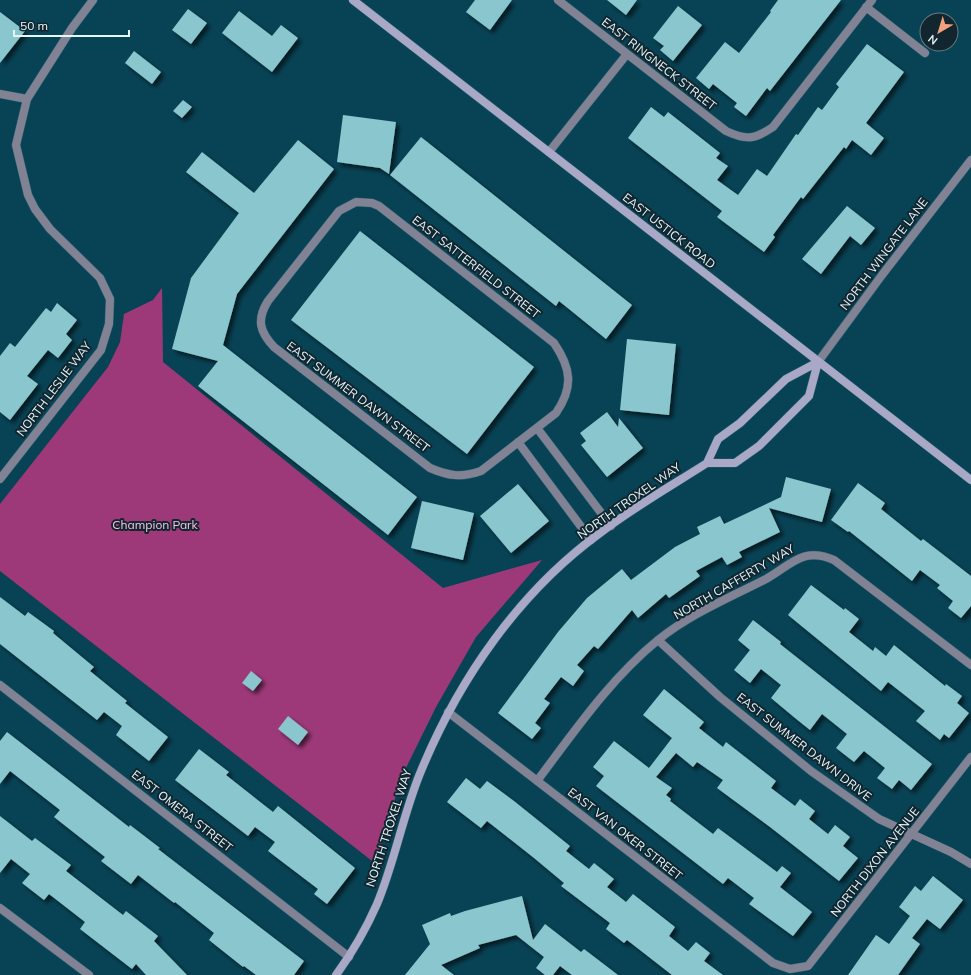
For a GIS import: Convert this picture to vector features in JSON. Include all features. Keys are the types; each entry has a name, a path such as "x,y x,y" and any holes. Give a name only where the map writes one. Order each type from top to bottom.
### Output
{"street":[{"name":"NORTH LESLIE WAY","path":"0,479 101,350 109,324 110,299 100,278 42,220 28,195 16,145 27,99 72,28 93,0"},
{"name":"EAST USTICK ROAD","path":"352,0 971,480"},
{"name":"EAST RINGNECK STREET","path":"558,0 726,131 738,137 748,138 761,136 773,127 866,7"},
{"path":"872,0 866,7 925,53"},
{"path":"549,152 627,54"},
{"path":"0,94 27,99"},
{"name":"NORTH WINGATE LANE","path":"818,362 882,275 971,160"},
{"name":"EAST SATTERFIELD STREET","path":"260,325 261,314 268,301 339,211 356,202 372,203 379,206 548,338 562,355 568,369 568,388 564,402 556,413 537,428"},
{"name":"EAST SUMMER DAWN STREET","path":"260,325 264,337 274,348 430,468 453,476 466,476 480,471 518,442"},
{"path":"818,362 809,396 759,446 735,463 707,463 718,439 740,423 786,379 818,362"},
{"path":"591,540 518,442 537,428 611,526"},
{"name":"NORTH TROXEL WAY","path":"336,975 349,957 377,905 406,810 421,771 448,712 468,678 515,613 553,573 591,540 707,463"},
{"name":"NORTH CAFFERTY WAY","path":"538,781 600,698 658,640 717,602 766,579 802,556 818,554 834,560 971,665"},
{"name":"EAST SUMMER DAWN DRIVE","path":"658,640 720,697 811,770 879,819 911,836 951,852 971,864"},
{"name":"EAST OMERA STREET","path":"0,685 349,957"},
{"name":"EAST VAN OKER STREET","path":"448,712 773,963 790,969"},
{"name":"NORTH DIXON AVENUE","path":"790,969 808,966 911,836 971,757"},
{"path":"0,908 90,975"}],"green space":[{"name":"Champion Park","path":"162,288 163,362 443,588 542,560 476,637 436,707 401,778 376,864 0,571 0,504 108,367 120,342 124,314 153,300"}],"building":[{"path":"475,0 512,0 490,30 466,12"},
{"path":"607,0 637,0 626,15"},
{"path":"778,0 841,0 770,91 767,88 746,116 734,107 737,103 713,84 709,89 696,78 725,42 739,53 771,12 770,11"},
{"path":"678,6 702,25 673,61 660,50 664,46 653,38"},
{"path":"188,9 207,23 191,44 172,30"},
{"path":"239,11 272,36 281,25 298,38 272,72 222,33"},
{"path":"0,12 25,31 0,63"},
{"path":"867,44 904,72 866,123 884,138 871,155 852,140 846,149 844,147 803,199 801,197 773,235 775,237 764,252 717,217 722,211 628,138 651,107 664,117 668,112 720,153 716,158 728,166 717,180 738,195 757,169 767,176 796,134 798,135 818,107 822,110 839,87 836,84"},
{"path":"134,51 161,72 152,84 125,63"},
{"path":"183,100 192,107 182,118 173,111"},
{"path":"343,115 396,122 389,174 380,168 337,162"},
{"path":"421,137 632,305 606,339 559,301 556,306 390,175"},
{"path":"298,140 334,169 237,294 223,345 417,497 388,535 198,386 218,361 172,349 191,278 239,213 186,172 202,152 254,193"},
{"path":"847,206 875,228 861,245 850,236 821,274 802,259"},
{"path":"360,231 534,367 467,454 291,320"},
{"path":"57,303 77,320 66,334 72,340 58,358 48,350 27,376 38,384 10,420 0,412 0,356 10,343 15,347 46,308 51,312"},
{"path":"627,339 676,344 669,415 620,410"},
{"path":"607,412 618,427 619,418 643,448 607,477 581,445 586,441 580,433"},
{"path":"786,477 831,489 822,522 769,508 780,532 739,552 742,557 727,565 722,557 696,571 700,576 669,598 666,594 638,618 632,610 598,649 594,646 577,665 584,671 573,686 561,677 544,699 550,703 535,723 541,728 532,739 498,713 558,632 587,598 622,569 631,580 675,547 700,534 697,527 720,516 724,524 781,497"},
{"path":"858,483 885,503 881,509 921,541 923,539 971,576 971,606 961,618 948,608 953,601 937,588 940,585 920,570 912,581 849,531 848,532 831,520"},
{"path":"518,484 549,521 511,553 480,516"},
{"path":"422,501 474,513 463,560 411,548"},
{"path":"811,585 844,610 845,608 859,619 849,632 873,651 875,647 886,656 894,645 945,686 946,684 962,696 957,703 969,713 949,738 944,734 940,740 916,721 925,711 888,682 881,691 788,615"},
{"path":"0,597 25,616 28,612 54,631 53,633 94,667 90,671 127,701 125,703 168,737 149,761 116,735 122,726 104,712 97,720 0,644"},
{"path":"753,620 781,642 780,644 932,764 911,790 899,780 892,789 877,778 885,768 864,751 854,762 836,748 847,734 822,714 810,730 795,718 771,698 781,685 761,669 750,683 734,670 750,650 738,640"},
{"path":"251,671 262,680 253,691 242,683"},
{"path":"664,689 704,722 699,728 723,747 726,742 776,781 771,788 795,806 800,799 815,811 809,819 828,834 835,825 850,837 843,846 858,858 839,881 717,788 723,780 697,762 693,767 676,753 656,777 672,788 666,795 671,799 670,801 713,834 718,828 777,872 782,866 791,873 780,887 812,912 793,936 749,904 754,898 728,878 723,884 596,786 604,776 593,767 614,741 649,768 672,738 643,715"},
{"path":"288,716 308,732 298,745 278,729"},
{"path":"7,732 129,827 130,825 160,848 158,849 304,961 294,975 256,975 244,966 243,967 209,940 214,933 175,902 174,903 138,875 131,884 101,861 105,857 54,817 60,810 10,771 0,784 0,741"},
{"path":"199,749 229,772 226,775 273,812 278,806 355,868 327,904 314,894 318,889 268,851 275,842 255,827 248,836 175,780"},
{"path":"466,778 480,789 487,781 514,801 570,846 566,851 589,869 594,863 614,879 607,887 626,902 633,894 675,927 669,936 688,951 696,942 710,953 704,961 723,975 672,975 627,940 624,943 606,929 610,923 561,886 564,883 534,858 487,821 481,828 447,802"},
{"path":"0,816 32,841 35,838 71,865 66,871 123,915 126,911 158,936 154,941 187,975 146,975 136,964 132,969 80,929 85,922 49,894 44,900 22,883 30,874 11,859 0,873"},
{"path":"933,876 963,900 940,929 927,919 912,938 920,944 898,975 848,975 876,935 889,944 910,916 899,907 915,886 921,891"},
{"path":"522,896 533,940 545,924 581,952 584,949 618,975 572,975 560,966 553,975 545,975 536,968 544,957 516,935 478,945 480,948 441,965 454,975 405,975 430,944 422,925 450,913 451,916"}]}
